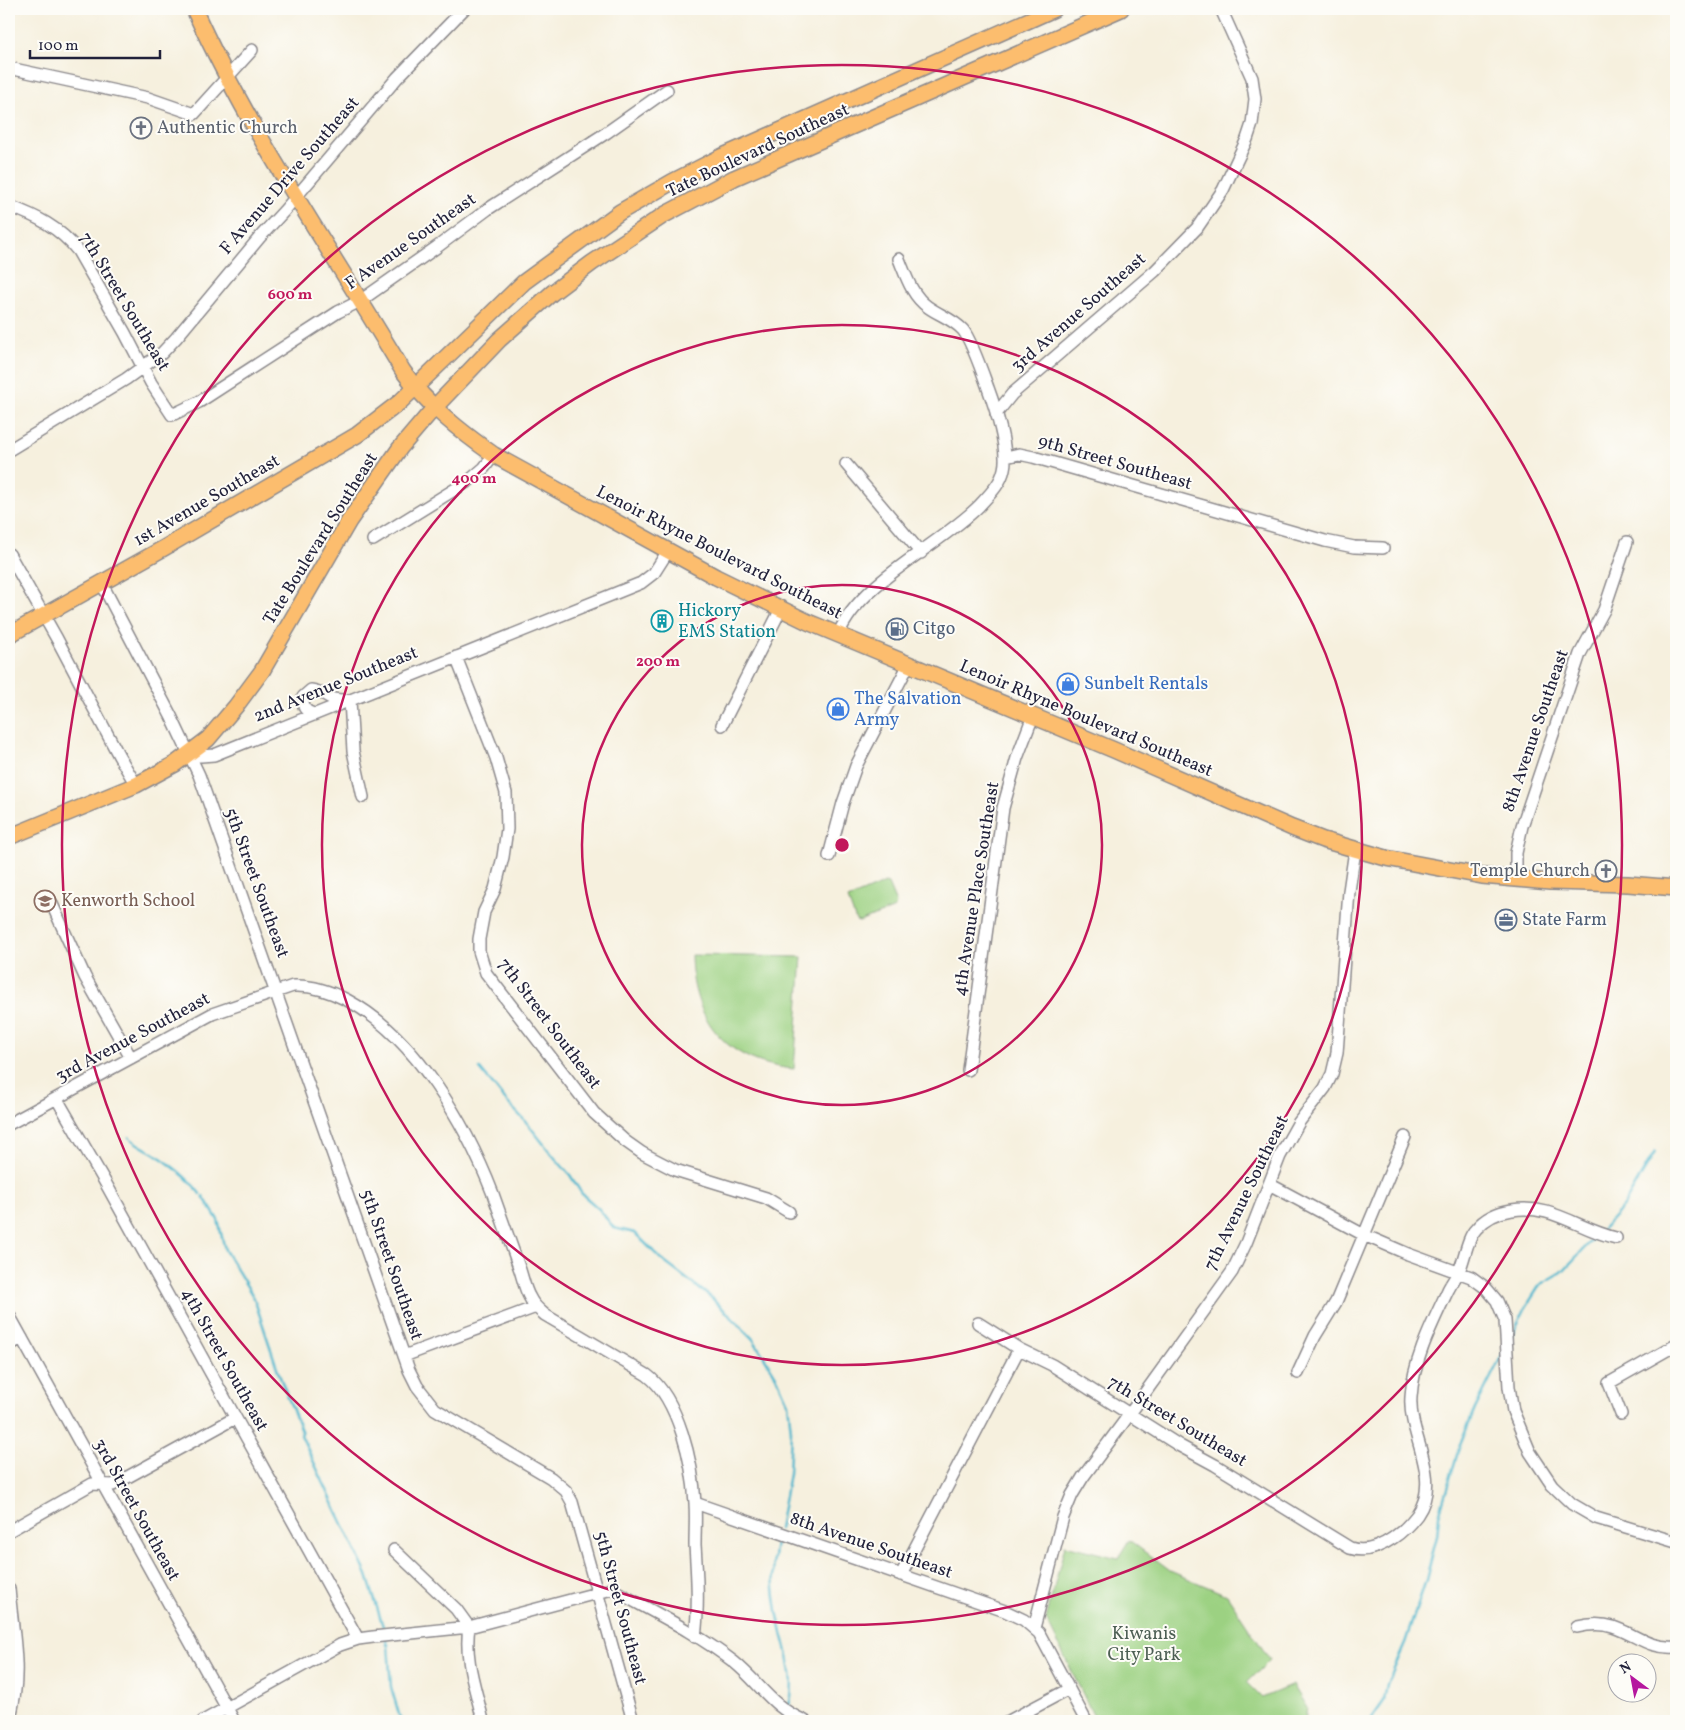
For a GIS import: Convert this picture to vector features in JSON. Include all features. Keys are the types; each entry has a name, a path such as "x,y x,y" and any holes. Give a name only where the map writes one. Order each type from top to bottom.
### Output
{"main road":[{"name":"Lenoir Rhyne Boulevard Southeast","path":"194,9 226,78 257,133 415,388 434,408 466,435 494,455 781,609 838,635 1034,716 1323,840 1354,850 1418,865 1516,880 1628,884 1676,888"},
{"name":"Tate Boulevard Southeast","path":"415,388 524,282 574,244 627,208 723,156 1054,9"},
{"name":"Tate Boulevard Southeast","path":"190,755 219,727 249,689 273,653 364,498 400,448 434,408 499,340 552,293 592,263 664,215 734,178 1121,9"},
{"name":"1st Avenue Southeast","path":"9,635 102,584 347,442 374,424 415,388"},
{"name":"2nd Avenue Southeast","path":"9,837 136,785 190,755"}],"street":[{"name":"F Avenue Drive Southeast","path":"143,368 176,338 397,78 464,9"},
{"name":"3rd Avenue Southeast","path":"996,414 1012,394 1155,271 1186,240 1213,206 1234,169 1247,139 1255,109 1255,98 1252,78 1221,9"},
{"path":"9,68 148,98 194,114 252,50"},
{"name":"F Avenue Southeast","path":"172,415 199,402 338,312 360,301 488,209 606,133 667,90"},
{"name":"7th Street Southeast","path":"9,206 26,212 58,230 78,251 143,368 172,415"},
{"path":"838,635 848,614 870,591 959,524 984,501 1001,480 1006,457 996,414 967,336 958,325 927,307 906,278 899,259"},
{"path":"9,450 143,368"},
{"name":"9th Street Southeast","path":"1006,457 1019,454 1033,457 1325,541 1354,547 1383,548"},
{"path":"373,540 470,480 484,468 494,455"},
{"path":"846,464 921,553"},
{"name":"8th Avenue Southeast","path":"1516,880 1516,852 1522,826 1580,654 1604,610 1627,542"},
{"name":"2nd Avenue Southeast","path":"190,755 214,755 641,583 654,572 668,550"},
{"path":"9,554 136,785"},
{"name":"5th Street Southeast","path":"102,584 199,775 416,1386 436,1409 551,1478 566,1491 572,1502 598,1592 632,1721"},
{"path":"722,724 781,609"},
{"name":"7th Street Southeast","path":"456,657 496,758 506,793 507,828 503,857 495,889 484,912 479,939 478,951 486,973 594,1114 624,1141 642,1153 675,1170 766,1198 789,1212"},
{"path":"829,856 843,803 856,766 909,664"},
{"path":"314,714 308,712 303,707 303,697 311,690 321,691 331,698 338,700 350,700 353,751 362,797"},
{"name":"4th Avenue Place Southeast","path":"968,1070 1003,808 1017,758 1034,716"},
{"name":"7th Avenue Southeast","path":"1034,1628 1068,1504 1083,1477 1232,1272 1291,1134 1325,1088 1335,1064 1354,850"},
{"path":"51,902 85,977 131,1058"},
{"name":"3rd Avenue Southeast","path":"9,1124 212,1014 293,986 305,985 338,995 379,1020 396,1035 411,1052 446,1102 475,1154 493,1194 526,1291 536,1308"},
{"name":"4th Street Southeast","path":"56,1099 105,1182 358,1639"},
{"path":"1298,1372 1315,1336 1336,1302 1405,1137"},
{"path":"1269,1184 1364,1235 1471,1277 1482,1284 1493,1295 1501,1308 1507,1328 1508,1387 1512,1411 1530,1452 1552,1485 1572,1504 1596,1518 1676,1542"},
{"path":"1458,1272 1466,1254 1471,1235 1475,1229 1490,1217 1512,1210 1527,1208 1545,1211 1563,1217 1593,1232 1616,1238"},
{"name":"7th Street Southeast","path":"978,1323 1019,1349 1052,1365 1129,1415 1350,1548 1359,1550 1375,1547 1393,1538 1412,1522 1424,1501 1426,1474 1411,1415 1412,1386 1416,1367 1448,1289 1458,1272"},
{"path":"404,1356 536,1308 647,1375 660,1386 669,1401 682,1436 692,1478 695,1503 697,1616 695,1636"},
{"name":"3rd Street Southeast","path":"9,1315 234,1721"},
{"path":"9,1345 22,1338"},
{"path":"1621,1414 1609,1383 1674,1346"},
{"path":"901,1575 1019,1349"},
{"path":"9,1531 92,1484 113,1485 235,1418"},
{"name":"8th Avenue Southeast","path":"695,1503 1005,1611 1024,1620 1034,1628"},
{"path":"394,1550 456,1609 468,1627 468,1664 483,1721"},
{"path":"9,1589 17,1665 16,1693 9,1721"},
{"path":"203,1721 340,1645 358,1639 468,1627 612,1589 718,1650 736,1664 776,1705 805,1721"},
{"path":"1577,1627 1590,1624 1603,1625 1624,1632 1649,1644 1676,1647"},
{"path":"1034,1628 1043,1640 1086,1721"},
{"path":"1009,1721 1069,1690"}],"green space":[{"path":"885,883 888,884 896,903 895,908 859,922 856,921 848,899"},
{"path":"691,955 802,957 794,1069 770,1065 750,1058 732,1048 718,1034 706,1018 698,1000 693,979"},
{"name":"Kiwanis City Park","path":"1129,1540 1170,1571 1227,1595 1270,1660 1247,1683 1262,1698 1293,1685 1307,1708 1305,1721 1096,1721 1046,1619 1065,1545 1118,1558"}],"waterway":[{"path":"480,1069 570,1175 582,1194 599,1209 614,1228 635,1233 663,1261 712,1298 753,1339 776,1376 788,1403 791,1431 789,1474 779,1529"},
{"path":"129,1137 172,1166 200,1194"},
{"path":"1601,1231 1624,1205 1655,1152"},
{"path":"203,1196 218,1220 225,1250 254,1298 280,1377 302,1433 301,1435 367,1575 385,1633"},
{"path":"1511,1337 1526,1307 1540,1285 1562,1272 1596,1236"},
{"path":"1370,1721 1384,1701 1387,1685 1404,1646 1426,1580 1437,1536 1439,1515 1460,1445 1475,1409 1503,1353"},
{"path":"778,1534 773,1580 791,1677 792,1688 788,1708"},
{"path":"386,1639 391,1687 401,1721"}],"place":[{"name":"Authentic Church","path":"141,128"},
{"name":"Hickory EMS Station","path":"662,621"},
{"name":"Citgo","path":"897,629"},
{"name":"Sunbelt Rentals","path":"1068,684"},
{"name":"The Salvation Army","path":"838,709"},
{"name":"Temple Church","path":"1606,871"},
{"name":"Kenworth School","path":"45,901"},
{"name":"State Farm","path":"1506,920"}]}
